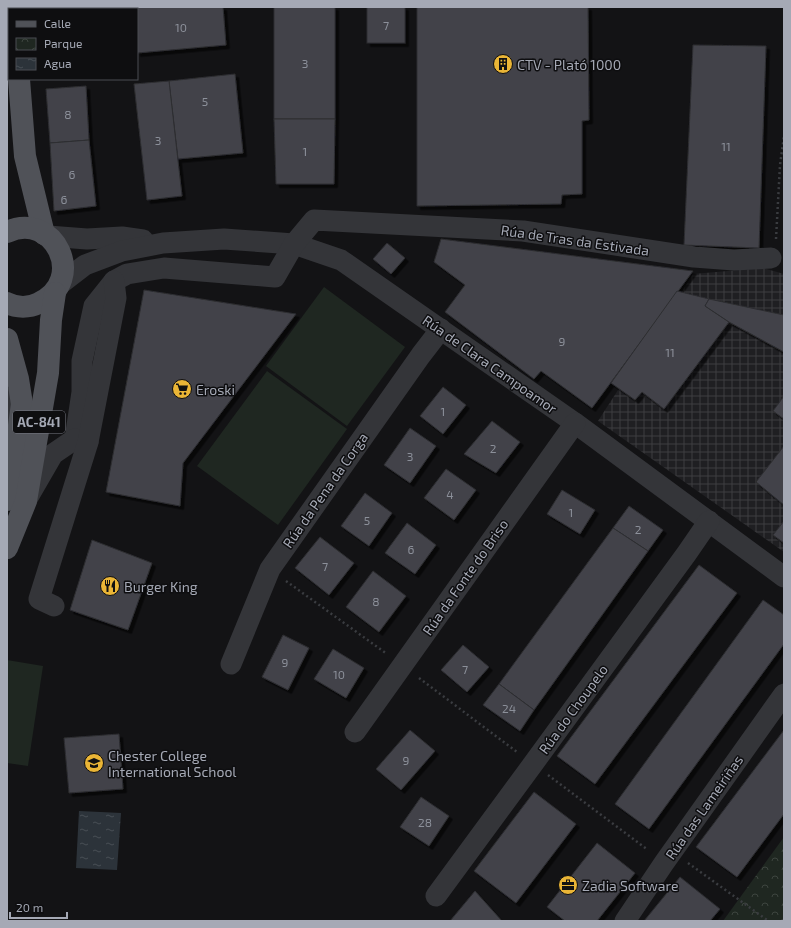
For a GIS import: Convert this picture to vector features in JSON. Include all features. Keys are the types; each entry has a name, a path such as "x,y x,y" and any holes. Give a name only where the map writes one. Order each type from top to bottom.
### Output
{"main road":[{"name":"AC-841","path":"7,548 16,500 48,373 51,320 57,289 63,275 61,254 56,244 46,235 25,156 19,80"},
{"path":"7,232 23,228 34,229 46,235"},
{"path":"7,303 23,307 35,305 46,300 57,289"},
{"name":"AC-841","path":"7,339 18,379 22,404 10,490 16,500"}],"street":[{"name":"Rúa de Tras da Estivada","path":"294,244 314,220 523,231 694,257 734,260 771,258"},
{"path":"46,235 87,239 122,237 163,243"},
{"name":"Rúa de Clara Campoamor","path":"163,243 224,239 294,244 342,260 575,423 784,577"},
{"path":"57,289 85,265 122,251 163,243"},
{"path":"54,606 38,599 81,440 116,298 114,281 127,274 164,268 275,277 294,244"},
{"name":"Rúa da Pena da Corga","path":"231,664 270,569 421,354 441,329"},
{"path":"7,429 18,379"},
{"name":"Rúa da Fonte do Briso","path":"355,732 575,423"},
{"path":"16,500 54,454 81,440"},
{"name":"Rúa do Choupelo","path":"436,896 709,521"},
{"name":"Rúa das Lameiriñas","path":"625,921 664,863 784,694"}],"path":[{"path":"771,258 776,240 780,165 784,136"}],"shaded area":[{"path":"763,268 784,274 784,552 598,421 693,274"}],"green space":[{"path":"324,287 405,347 347,426 266,366"},
{"path":"267,371 347,429 278,525 197,466"},
{"path":"7,660 43,666 28,766 7,763"},
{"path":"784,837 784,921 723,921"}],"water":[{"path":"79,811 121,813 117,870 76,868"}],"building":[{"path":"223,7 226,45 138,53 138,8 113,8"},
{"path":"274,7 335,7 335,119 274,119"},
{"path":"367,7 405,7 405,43 367,43"},
{"name":"CTV - Plató 1000","path":"417,7 588,7 589,120 582,121 582,194 562,195 561,204 417,206"},
{"path":"693,45 766,46 759,248 684,245"},
{"path":"235,74 243,153 178,159 169,81"},
{"path":"169,81 182,196 147,200 134,84"},
{"path":"86,86 89,140 50,143 46,89"},
{"path":"274,119 335,119 334,184 276,184"},
{"path":"89,140 96,206 54,211 50,143"},
{"path":"441,239 693,271 592,408 541,371 534,379 445,312 465,285 434,262"},
{"path":"387,243 405,258 391,274 373,259"},
{"name":"Eroski","path":"144,290 296,314 183,463 180,506 106,492"},
{"path":"677,291 709,299 705,306 729,322 664,409 642,392 635,400 611,383"},
{"path":"709,299 784,315 784,352 729,322 705,306"},
{"path":"443,387 466,405 443,434 420,416"},
{"path":"784,396 784,419 773,411"},
{"path":"492,421 520,442 496,473 464,454"},
{"path":"410,428 436,446 410,483 384,465"},
{"path":"784,446 784,505 756,482"},
{"path":"446,469 476,490 454,520 424,498"},
{"path":"562,490 595,510 580,534 547,514"},
{"path":"365,493 392,513 369,546 341,526"},
{"path":"629,506 663,530 648,551 613,528"},
{"path":"784,521 784,543 773,535"},
{"path":"407,523 436,545 415,574 385,553"},
{"path":"613,528 648,551 534,710 499,684"},
{"path":"320,537 354,563 329,595 295,568"},
{"name":"Burger King","path":"92,540 152,563 128,630 70,610"},
{"path":"699,565 737,593 595,784 557,756"},
{"path":"373,571 406,596 379,632 346,607"},
{"path":"763,600 784,615 784,644 649,829 615,804"},
{"path":"283,635 309,648 288,690 262,677"},
{"path":"463,645 489,667 467,692 441,670"},
{"path":"333,649 364,668 346,698 314,679"},
{"path":"499,684 534,710 520,731 483,705"},
{"path":"410,730 435,751 401,790 376,769"},
{"path":"784,730 784,814 737,877 696,847"},
{"name":"Chester College International School","path":"119,734 123,789 69,793 64,738"},
{"path":"534,792 576,824 516,903 474,871"},
{"path":"421,797 449,816 429,846 400,827"},
{"path":"597,843 635,873 597,921 565,921 547,907"},
{"path":"680,877 720,909 710,921 644,921"},
{"path":"475,891 502,921 450,921"}],"place":[{"name":"CTV - Plató 1000","path":"503,64"},
{"name":"Eroski","path":"182,389"},
{"name":"Burger King","path":"110,586"},
{"name":"Chester College International School","path":"94,763"},
{"name":"Zadia Software","path":"568,885"}]}
